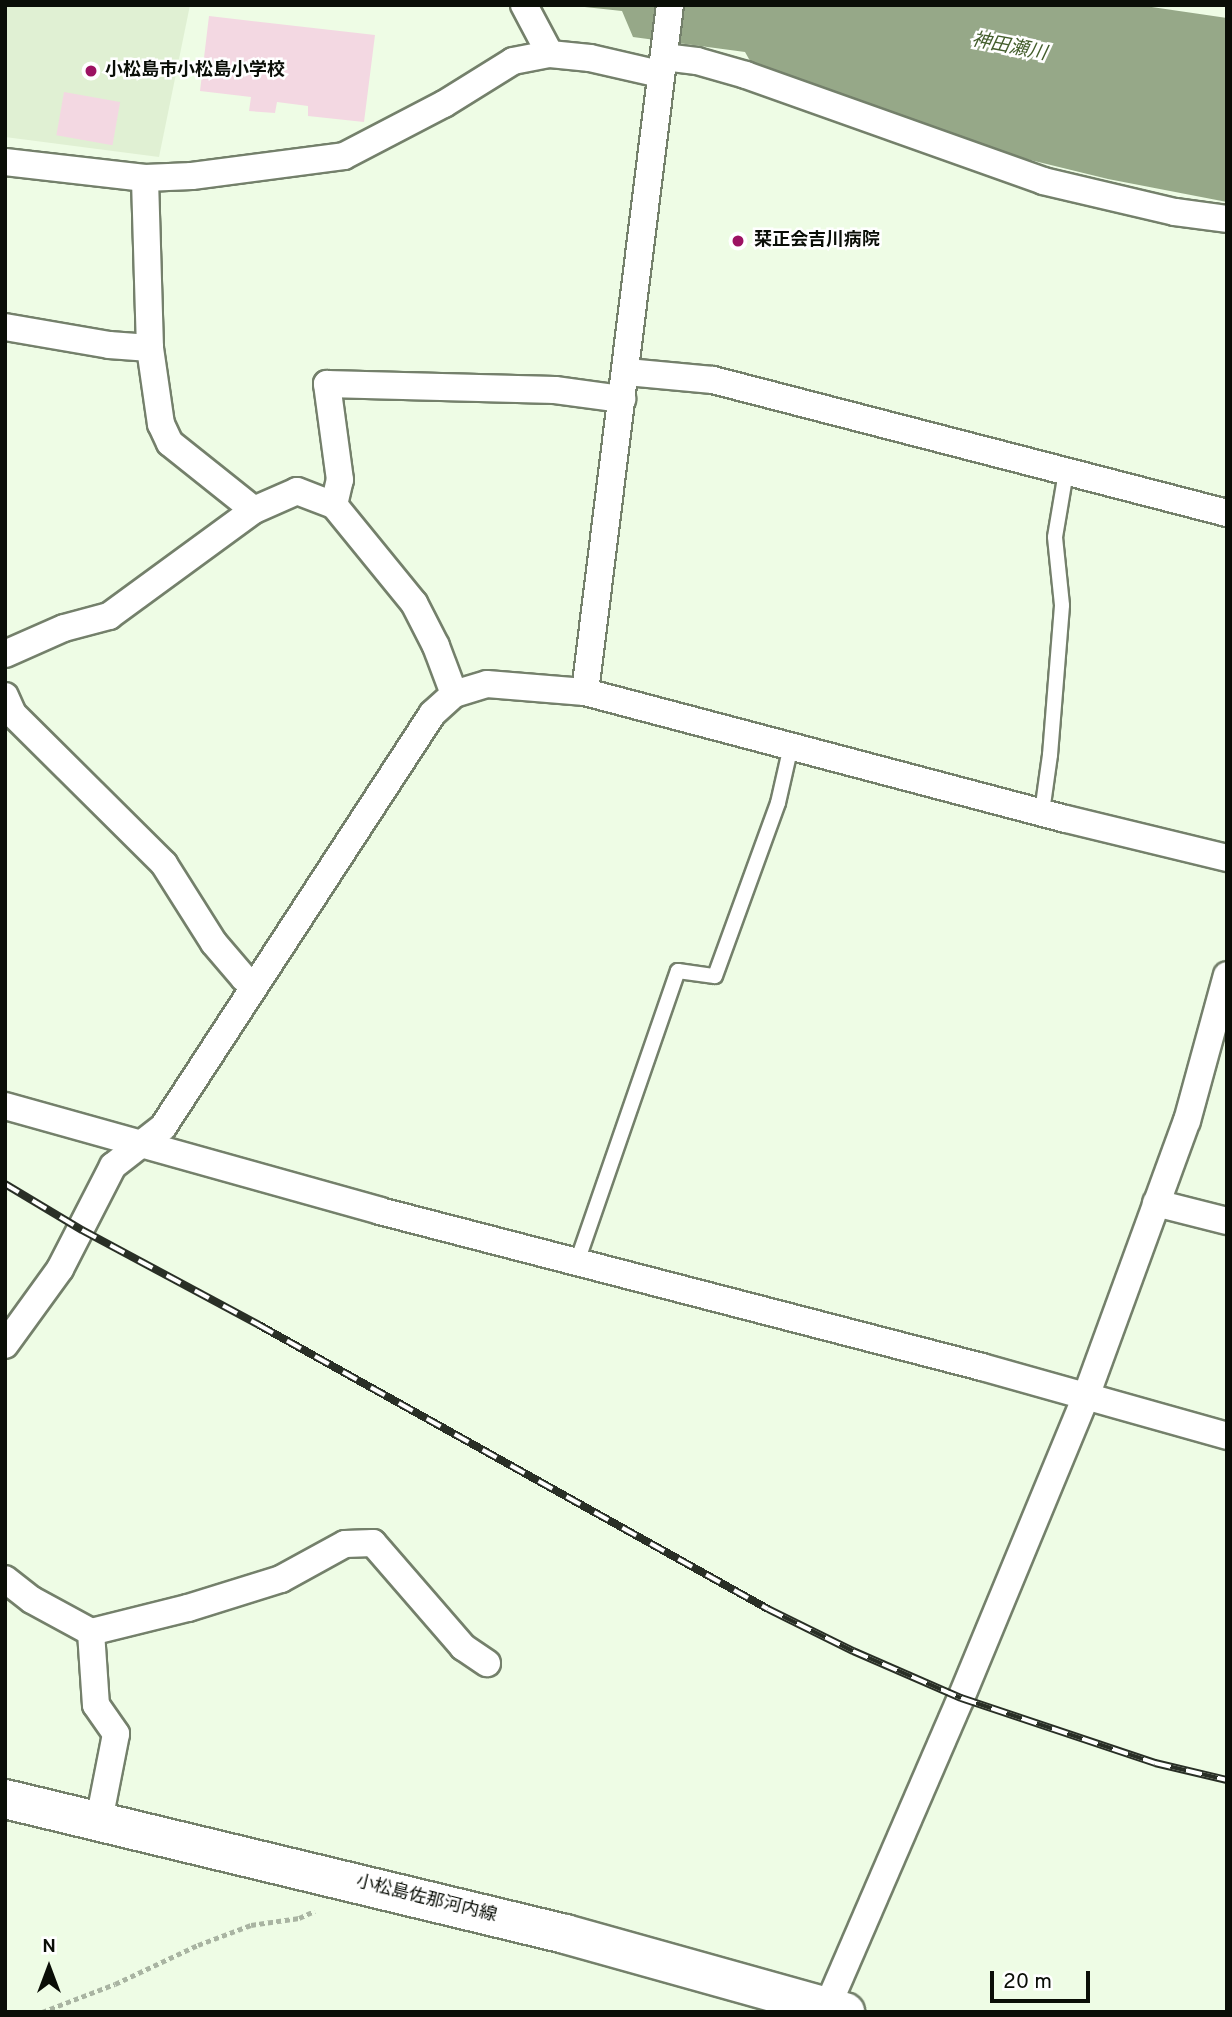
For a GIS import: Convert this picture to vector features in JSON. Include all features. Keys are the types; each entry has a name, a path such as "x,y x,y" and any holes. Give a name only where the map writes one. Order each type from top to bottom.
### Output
{"main road":[{"name":"小松島佐那河内線","path":"5,1799 565,1934 833,2010"}],"street":[{"path":"524,5 550,54"},
{"path":"585,692 627,372 670,5"},
{"path":"5,162 145,178 192,176 344,156 444,104 513,61 550,54 590,58 663,59 697,61 746,75 1042,181 1175,212 1227,219"},
{"path":"145,178 150,348 161,424 170,443 254,510"},
{"path":"5,327 109,345 150,348"},
{"path":"627,372 713,380 1227,513"},
{"path":"334,505 340,480 327,384 555,390 622,399"},
{"path":"5,654 64,628 109,616 254,510 298,491 334,505 414,603 436,646 454,694"},
{"path":"5,1345 60,1269 113,1166 163,1127 432,714 454,694 487,684 585,692 1042,813 1227,857"},
{"path":"5,696 13,713 164,864 214,943 244,978 255,985"},
{"path":"833,2010 1085,1399 1187,1121 1227,975"},
{"path":"5,1106 577,1262 982,1367 1085,1399 1227,1436"},
{"path":"1156,1203 1227,1221"},
{"path":"5,1579 32,1601 91,1632 188,1608 281,1578 345,1544 373,1543 463,1647 487,1663"},
{"path":"91,1632 91,1671 96,1705 116,1734 99,1821"}],"lane":[{"path":"1042,813 1050,755 1062,605 1055,537 1066,472"},
{"path":"577,1262 678,971 715,976 778,803 791,747"}],"path":[{"path":"42,2012 115,1984 198,1944 251,1925 299,1918 326,1907 348,1881"}],"shaded area":[{"name":"小松島市小松島小学校","path":"5,5 190,5 159,157 5,137"}],"water":[{"name":"神田瀬川","path":"566,5 1138,5 1227,18 1227,202 1108,179 973,146 753,66 745,52 633,37 622,11"}],"building":[{"path":"209,16 375,35 364,122 308,116 308,106 277,102 275,113 249,111 251,97 200,91"},
{"path":"64,92 120,102 112,145 56,135"}],"railway":[{"path":"5,1184 82,1230 259,1325 768,1609 853,1651 961,1698 1155,1763 1227,1780"}],"place":[{"name":"小松島市小松島小学校","path":"91,71"},
{"name":"栞正会吉川病院","path":"738,241"}]}
